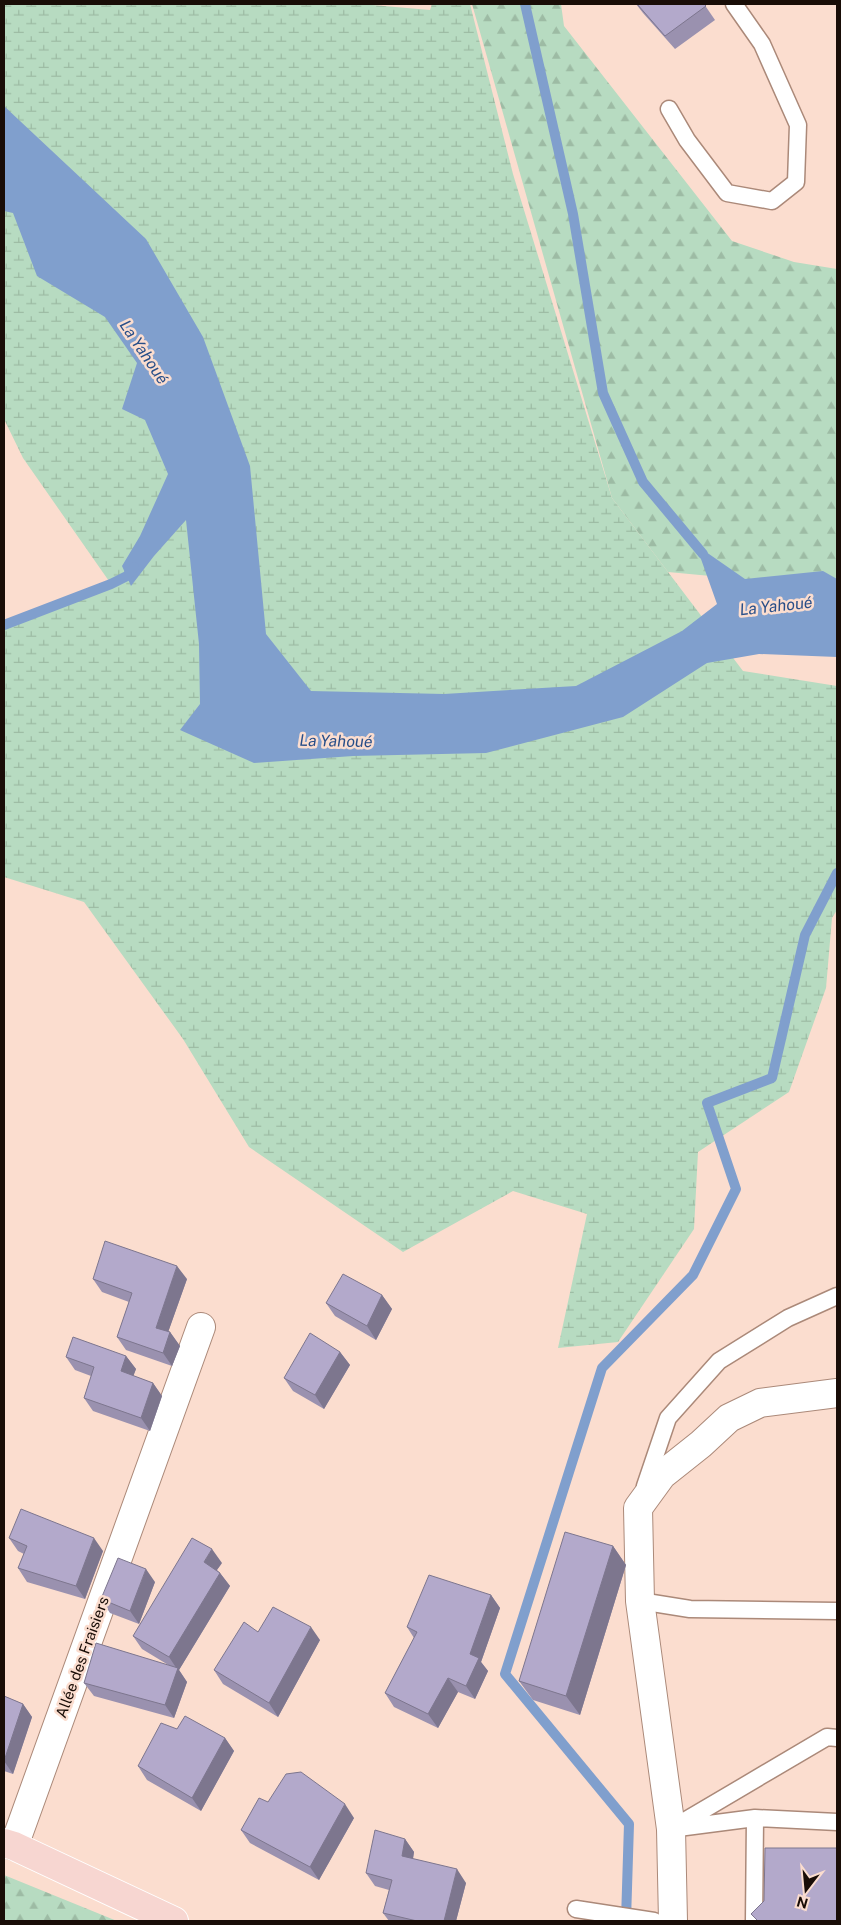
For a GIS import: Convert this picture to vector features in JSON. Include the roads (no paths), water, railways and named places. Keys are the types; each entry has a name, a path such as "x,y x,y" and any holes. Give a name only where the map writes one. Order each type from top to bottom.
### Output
{"main road":[{"path":"9,1845 174,1921"}],"street":[{"name":"Allée des Fraisiers","path":"9,1845 201,1328"},
{"path":"674,1921 671,1829 640,1601 638,1508 662,1475 701,1444 729,1418 760,1403 837,1393"}],"lane":[{"path":"669,109 687,140 727,193 772,200 796,182 798,125 762,44 734,4"},
{"path":"638,1508 668,1418 719,1361 788,1318 837,1296"},
{"path":"640,1601 690,1609 837,1611"},
{"path":"671,1829 827,1738 837,1738"},
{"path":"671,1829 755,1818 837,1822"},
{"path":"754,1921 755,1818"},
{"path":"576,1909 654,1921"}],"water":[{"name":"La Yahoué","path":"4,106 146,239 203,337 250,466 266,634 311,691 444,694 576,686 682,631 717,604 696,545 745,579 823,571 837,579 837,657 759,654 707,663 623,717 486,753 353,756 254,763 180,730 200,704 199,644 186,520 154,556 131,586 122,566 140,536 168,474 145,420 122,409 137,363 105,317 37,276 13,213 4,211"}],"waterway":[{"path":"525,4 573,214 603,393 643,482 703,554"},
{"path":"4,625 111,584 127,576 134,567"},
{"path":"626,1920 629,1824 505,1674 602,1368 693,1275 736,1189 707,1103 772,1078 805,935 837,873"}]}
